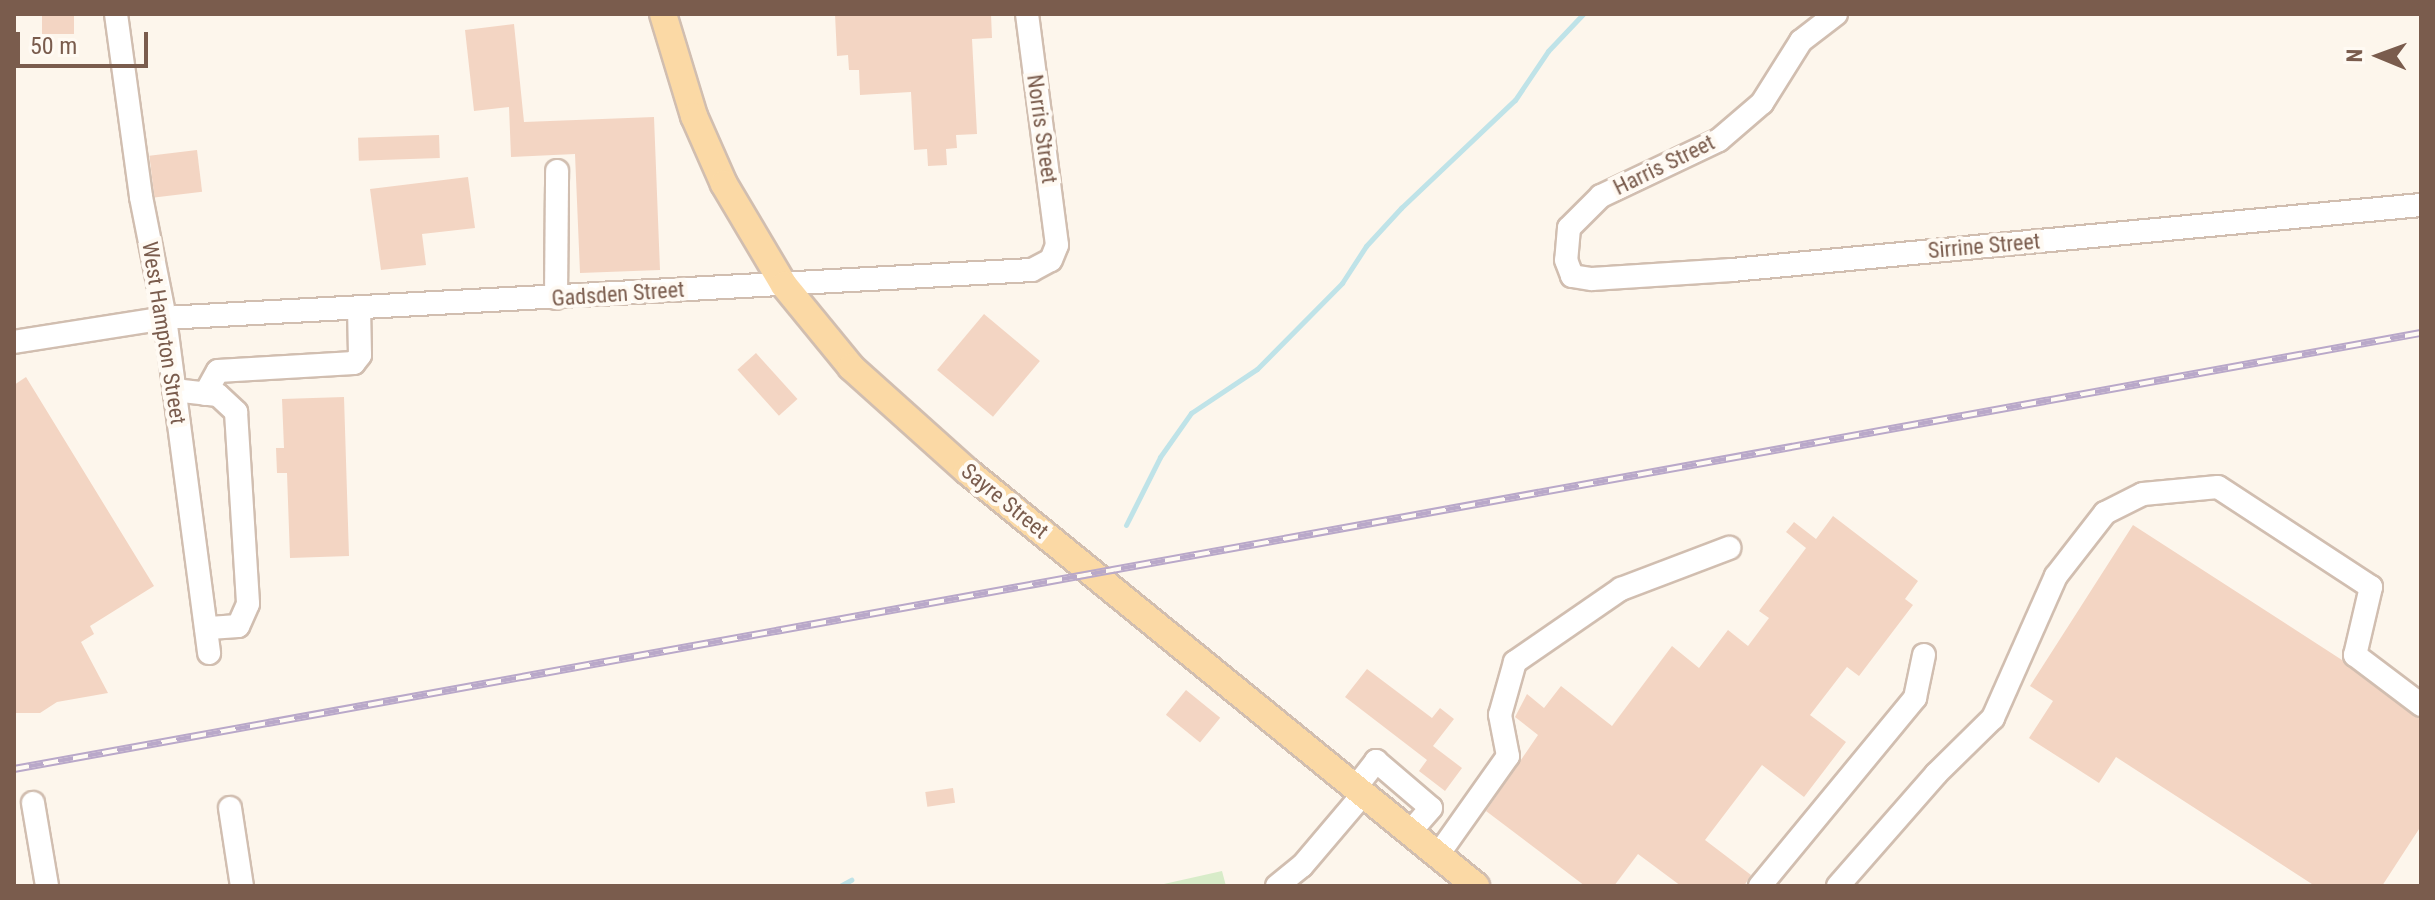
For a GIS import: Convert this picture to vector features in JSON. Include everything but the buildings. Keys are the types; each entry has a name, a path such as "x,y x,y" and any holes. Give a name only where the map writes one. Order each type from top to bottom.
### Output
{"main road":[{"name":"Sayre Street","path":"663,14 694,116 750,232 784,285 851,367 967,471 1476,886"}],"street":[{"name":"West Hampton Street","path":"116,14 141,197 165,318 209,653"},
{"name":"Norris Street","path":"1027,14 1057,245"},
{"name":"Harris Street","path":"1567,251 1569,228 1601,196 1719,140 1762,103 1801,41 1836,14"},
{"path":"556,298 557,171"},
{"name":"Sirrine Street","path":"1567,251 1572,276 1592,279 2421,205"},
{"name":"Gadsden Street","path":"14,342 165,318 1032,270 1051,260 1057,245"},
{"path":"205,394 218,371 354,363 360,355 359,308"},
{"path":"174,390 229,401 236,412 248,604 238,626 206,628"},
{"path":"1838,886 1936,774 1993,718 2056,576 2105,513 2143,494 2218,487 2371,587 2355,655 2421,705"},
{"path":"1438,855 1508,756 1500,715 1515,662 1621,589 1729,548"},
{"path":"1760,886 1915,698 1924,655"},
{"path":"1277,886 1302,866 1360,790"},
{"path":"33,803 47,886"},
{"path":"230,808 242,886"}],"green space":[{"path":"1222,871 1226,886 1155,886"}],"waterway":[{"path":"1126,525 1160,457 1191,413 1257,369 1342,283 1366,246 1401,208 1515,100 1548,51 1583,14"},
{"path":"840,886 851,880"}],"railway":[{"path":"14,769 2421,333"}]}
